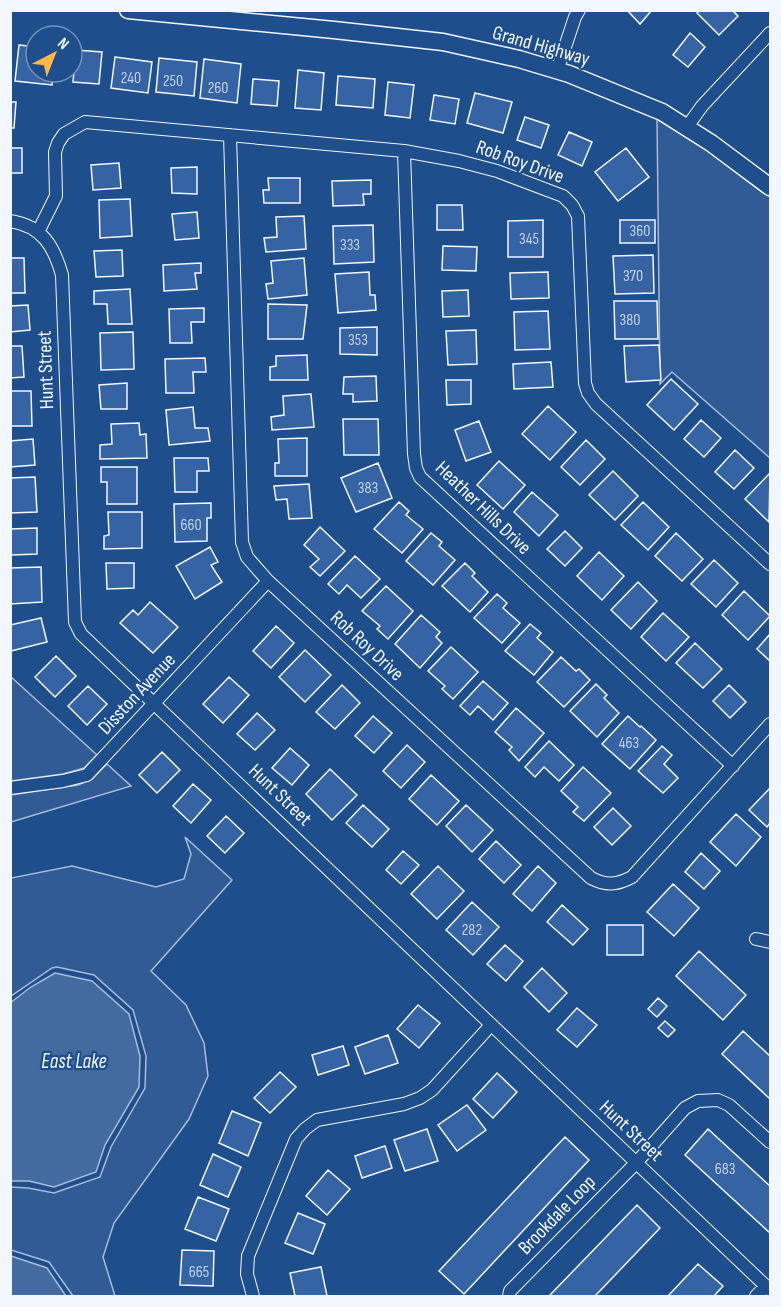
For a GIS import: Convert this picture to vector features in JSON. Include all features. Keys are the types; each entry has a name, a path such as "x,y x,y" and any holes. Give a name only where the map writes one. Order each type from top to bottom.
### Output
{"street":[{"name":"Grand Highway","path":"128,10 444,42 519,59 558,71 645,104 687,127 735,159 771,187"},
{"path":"558,71 574,13"},
{"path":"687,127 702,106 771,33"},
{"name":"Rob Roy Drive","path":"38,232 56,196 54,152 64,134 85,122 404,151 497,171 563,196 578,216 585,383 588,393 596,404 771,564"},
{"name":"Rob Roy Drive","path":"230,135 242,542 247,557 268,581 591,878 600,883 612,884 632,877 771,724"},
{"name":"Heather Hills Drive","path":"404,151 414,454 420,477 733,766"},
{"path":"10,221 38,232"},
{"name":"Hunt Street","path":"38,232 47,239 62,275 75,622 81,634 768,1288"},
{"name":"Disston Avenue","path":"10,788 63,781 87,775 268,581"},
{"path":"756,939 771,942"},
{"path":"253,1296 247,1274 248,1256 296,1138 317,1120 404,1104 420,1098 432,1090 491,1025"},
{"name":"Brookdale Loop","path":"509,1296 510,1291 636,1163 685,1108 698,1101 718,1100 729,1105 771,1142"},
{"path":"756,1296 768,1288"}],"shaded area":[{"path":"657,119 731,165 770,197 770,458 672,372 660,384"},
{"path":"10,676 97,755 84,768 63,774 11,781"},
{"path":"107,764 131,786 11,822 11,795 78,785 92,779"},
{"path":"185,837 232,880 151,971 186,1005 204,1043 208,1076 189,1119 114,1223 103,1257 115,1296 73,1296 49,1262 11,1250 11,1187 54,1193 100,1177 111,1147 145,1088 146,1056 133,1010 94,975 57,967 52,968 11,996 11,878 72,866 156,887 184,879 191,854"}],"water":[{"name":"East Lake","path":"55,973 92,981 129,1014 140,1056 139,1087 105,1145 96,1172 54,1187 29,1181 11,1181 10,1003"},
{"path":"11,1256 47,1268 66,1296 11,1296"}],"building":[{"path":"627,10 652,10 640,24"},
{"path":"700,10 732,10 738,16 719,35 697,13"},
{"path":"690,33 705,47 688,67 673,55"},
{"path":"19,45 24,46 24,82 15,81"},
{"path":"84,51 102,52 99,84 84,83"},
{"path":"115,57 152,62 148,93 111,88"},
{"path":"159,58 197,62 194,96 156,92"},
{"path":"204,59 241,64 237,103 200,98"},
{"path":"298,70 324,73 321,110 295,108"},
{"path":"338,76 375,79 373,108 336,105"},
{"path":"253,79 279,81 277,106 251,104"},
{"path":"388,82 414,85 410,118 385,115"},
{"path":"475,93 512,102 503,133 467,123"},
{"path":"434,95 459,99 455,124 430,120"},
{"path":"10,102 16,102 14,128 10,128"},
{"path":"525,117 549,125 541,148 517,140"},
{"path":"569,132 592,142 582,166 558,155"},
{"path":"10,148 22,148 22,173 10,173"},
{"path":"626,148 649,177 618,201 595,172"},
{"path":"119,163 121,188 93,190 91,165"},
{"path":"197,167 197,194 172,193 171,168"},
{"path":"268,178 300,178 300,203 264,203 263,190 269,190"},
{"path":"371,180 371,194 363,194 364,205 333,206 332,181"},
{"path":"130,199 132,236 100,238 99,200"},
{"path":"437,205 462,205 463,230 437,230"},
{"path":"197,212 199,238 175,240 172,214"},
{"path":"304,216 306,249 266,252 264,238 277,237 276,217"},
{"path":"543,220 543,257 508,257 508,221"},
{"path":"620,220 655,220 655,243 620,243"},
{"path":"373,225 374,262 334,264 333,226"},
{"path":"443,246 477,247 476,271 442,270"},
{"path":"122,250 123,276 96,277 94,251"},
{"path":"653,255 654,293 615,294 613,256"},
{"path":"10,258 24,258 25,293 10,293"},
{"path":"304,258 307,295 268,299 266,284 273,283 271,261"},
{"path":"201,263 201,273 195,273 197,289 164,291 163,265"},
{"path":"369,272 370,295 375,295 376,310 338,313 335,274"},
{"path":"548,272 549,298 511,299 510,273"},
{"path":"130,289 132,324 108,324 107,304 94,304 94,291"},
{"path":"468,290 469,316 443,317 442,291"},
{"path":"614,301 657,301 658,339 615,339"},
{"path":"268,304 307,305 303,339 268,339"},
{"path":"28,305 30,330 10,332 10,306"},
{"path":"204,308 204,322 191,322 192,343 170,343 169,309"},
{"path":"548,311 550,349 515,350 514,312"},
{"path":"377,327 377,355 340,354 340,328"},
{"path":"476,330 477,364 448,365 446,331"},
{"path":"133,332 134,369 101,370 100,333"},
{"path":"659,345 661,380 626,382 624,346"},
{"path":"10,346 22,346 24,377 10,378"},
{"path":"307,355 308,380 270,380 270,367 276,366 276,356"},
{"path":"205,358 206,372 193,372 194,393 166,393 165,359"},
{"path":"551,362 553,387 514,389 513,364"},
{"path":"376,376 377,401 353,402 353,394 343,394 344,377"},
{"path":"671,379 698,404 674,430 647,405"},
{"path":"446,380 471,380 471,404 447,405"},
{"path":"127,383 127,409 101,409 99,385"},
{"path":"10,391 31,391 32,426 10,426"},
{"path":"311,394 314,427 272,430 271,417 284,415 283,396"},
{"path":"548,406 576,432 550,460 522,434"},
{"path":"193,407 195,428 208,428 210,441 169,445 166,410"},
{"path":"343,419 378,419 379,455 344,455"},
{"path":"701,420 721,438 704,457 684,439"},
{"path":"479,421 491,452 466,461 455,430"},
{"path":"139,423 140,435 146,434 147,458 100,459 100,445 112,444 111,424"},
{"path":"307,438 307,476 275,476 275,463 279,463 278,439"},
{"path":"33,439 35,465 10,467 10,441"},
{"path":"586,440 605,459 580,485 561,467"},
{"path":"735,450 754,468 734,489 715,472"},
{"path":"174,458 208,458 209,471 197,471 197,492 175,492"},
{"path":"499,461 525,485 503,509 477,485"},
{"path":"378,463 392,498 356,512 341,478"},
{"path":"101,467 137,467 137,504 107,504 107,482 101,482"},
{"path":"613,471 638,496 615,520 589,495"},
{"path":"770,475 769,522 745,499"},
{"path":"35,477 37,512 10,513 10,478"},
{"path":"309,484 312,518 289,519 287,499 276,500 274,486"},
{"path":"532,492 558,515 539,536 514,512"},
{"path":"399,502 409,511 406,515 423,529 402,553 374,529"},
{"path":"643,502 669,527 648,550 621,525"},
{"path":"211,503 211,518 207,518 207,541 175,542 174,504"},
{"path":"108,512 142,512 142,548 104,549 104,536 109,535"},
{"path":"320,527 345,551 320,576 310,567 319,559 304,545"},
{"path":"37,528 37,554 11,555 10,529"},
{"path":"565,531 582,548 565,566 547,549"},
{"path":"431,533 442,542 439,546 455,560 433,585 406,561"},
{"path":"676,533 703,559 682,581 655,556"},
{"path":"210,547 218,562 211,565 222,582 195,599 176,566"},
{"path":"599,552 624,576 602,600 577,576"},
{"path":"355,556 380,579 361,598 347,585 339,594 328,584"},
{"path":"714,560 738,583 716,607 691,584"},
{"path":"106,563 134,563 134,588 107,589"},
{"path":"465,563 475,573 472,576 488,592 470,612 442,586"},
{"path":"41,567 42,602 10,604 10,568"},
{"path":"638,582 657,601 631,629 611,610"},
{"path":"386,586 413,611 388,639 377,629 380,626 362,611"},
{"path":"744,591 770,616 748,640 722,615"},
{"path":"497,594 507,603 503,608 520,623 502,643 474,618"},
{"path":"150,602 178,627 153,653 120,623 133,610 138,615"},
{"path":"663,613 689,637 666,661 641,637"},
{"path":"421,615 440,632 436,637 442,643 420,668 395,644"},
{"path":"41,618 47,642 11,651 10,625"},
{"path":"530,624 541,633 537,638 553,652 534,675 505,651"},
{"path":"276,626 294,643 271,668 253,651"},
{"path":"770,634 770,661 757,649"},
{"path":"695,643 722,669 703,688 676,663"},
{"path":"451,647 478,672 453,699 442,689 445,686 428,671"},
{"path":"305,650 331,675 305,702 279,677"},
{"path":"56,656 76,676 55,697 35,677"},
{"path":"561,657 590,680 564,707 537,682"},
{"path":"229,677 249,695 223,723 203,704"},
{"path":"483,681 508,703 493,720 478,706 470,715 460,706"},
{"path":"596,684 607,695 604,698 619,713 597,737 570,711"},
{"path":"342,685 360,703 335,729 316,712"},
{"path":"729,685 746,702 730,718 713,701"},
{"path":"88,686 107,704 87,725 68,706"},
{"path":"516,708 544,733 519,761 509,750 512,747 495,732"},
{"path":"257,713 275,730 255,750 237,734"},
{"path":"373,716 392,733 374,753 355,736"},
{"path":"628,716 656,740 630,769 602,744"},
{"path":"549,741 574,765 559,781 544,767 535,777 525,767"},
{"path":"407,745 425,762 401,788 383,771"},
{"path":"662,746 672,755 664,764 678,778 663,793 638,771"},
{"path":"290,748 309,765 292,785 272,768"},
{"path":"162,752 180,770 157,793 139,775"},
{"path":"583,767 611,793 584,821 573,812 578,807 561,791"},
{"path":"330,769 357,795 332,820 306,794"},
{"path":"431,775 459,801 437,825 409,799"},
{"path":"193,784 211,800 191,823 173,806"},
{"path":"770,788 770,823 767,827 749,810"},
{"path":"363,805 389,829 372,847 346,823"},
{"path":"466,805 493,830 472,852 446,826"},
{"path":"613,808 631,826 612,845 594,827"},
{"path":"736,814 761,837 736,866 710,842"},
{"path":"226,816 244,833 225,853 207,836"},
{"path":"496,841 521,865 504,883 479,859"},
{"path":"403,851 419,865 401,884 386,870"},
{"path":"701,853 720,871 704,889 685,872"},
{"path":"438,866 464,891 437,919 411,894"},
{"path":"538,866 556,883 532,911 513,894"},
{"path":"673,884 699,908 674,936 647,912"},
{"path":"472,902 499,927 473,955 446,930"},
{"path":"562,905 588,929 573,945 547,922"},
{"path":"607,925 643,925 643,955 607,955"},
{"path":"505,945 523,961 506,981 487,964"},
{"path":"699,951 746,995 723,1020 676,976"},
{"path":"542,968 567,993 549,1012 524,987"},
{"path":"658,998 667,1006 657,1017 648,1009"},
{"path":"418,1005 440,1023 419,1048 397,1029"},
{"path":"577,1008 597,1025 577,1047 557,1030"},
{"path":"665,1021 675,1030 668,1037 658,1028"},
{"path":"743,1031 770,1056 770,1099 722,1054"},
{"path":"388,1035 398,1063 365,1074 355,1047"},
{"path":"343,1046 349,1065 318,1075 312,1055"},
{"path":"280,1072 296,1087 270,1113 254,1098"},
{"path":"497,1073 517,1092 493,1118 473,1099"},
{"path":"467,1105 486,1130 457,1151 438,1125"},
{"path":"232,1111 261,1123 248,1156 219,1143"},
{"path":"427,1129 438,1161 405,1171 394,1140"},
{"path":"708,1129 770,1186 770,1233 685,1155"},
{"path":"565,1137 589,1160 464,1294 439,1271"},
{"path":"385,1146 392,1168 362,1178 355,1156"},
{"path":"213,1154 241,1167 228,1197 200,1185"},
{"path":"328,1170 350,1189 327,1215 306,1196"},
{"path":"198,1197 229,1209 216,1241 185,1229"},
{"path":"637,1205 660,1228 595,1296 549,1296"},
{"path":"298,1213 325,1224 313,1254 285,1243"},
{"path":"182,1250 214,1251 213,1286 180,1285"},
{"path":"698,1264 723,1286 714,1296 668,1296"},
{"path":"321,1267 327,1296 295,1296 290,1273"}]}
